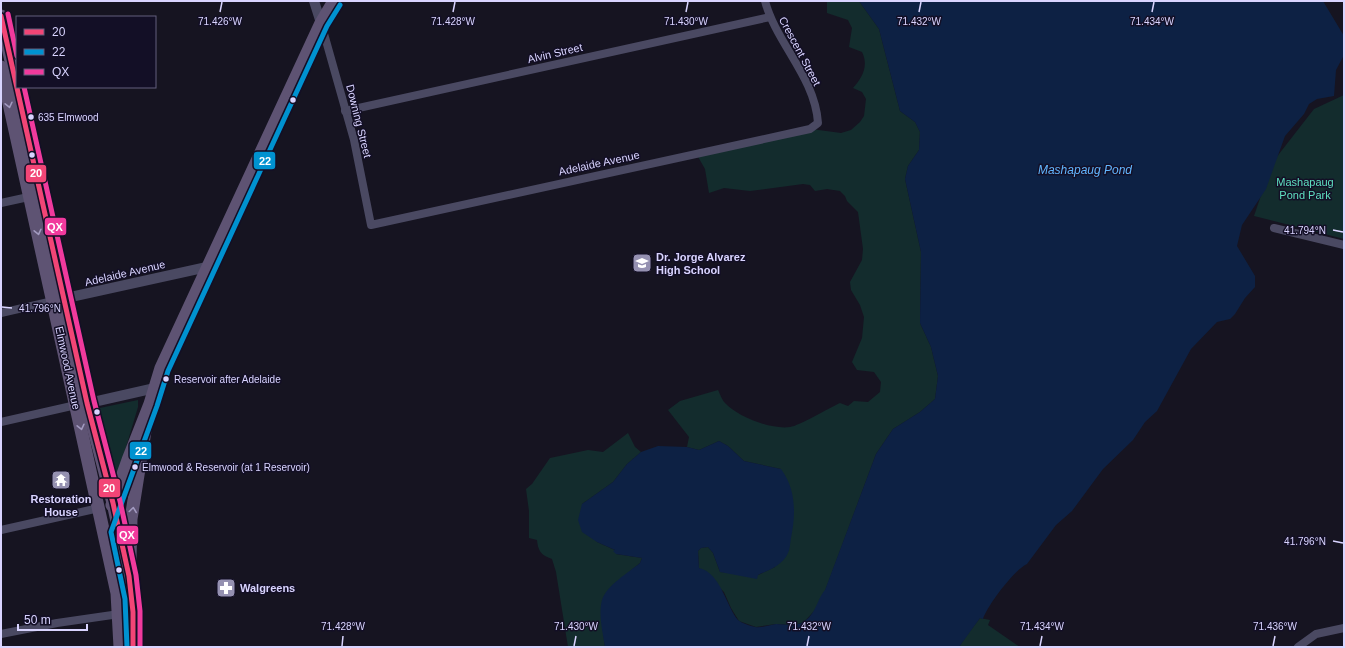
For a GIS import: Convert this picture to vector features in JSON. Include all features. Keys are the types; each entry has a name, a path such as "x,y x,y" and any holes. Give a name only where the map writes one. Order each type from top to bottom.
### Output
{"main road":[{"path":"104,532 113,503 150,404 160,368 256,166 321,22 334,1"},
{"name":"Elmwood Avenue","path":"1,16 35,195"},
{"name":"Elmwood Avenue","path":"1,67 35,195 82,404 99,508 119,613 120,647"},
{"name":"Elmwood Avenue","path":"82,404 113,503 129,576 133,612 133,647"},
{"path":"129,576 131,519 150,404"}],"street":[{"path":"314,1 321,22"},
{"name":"Crescent Street","path":"765,1 770,17 799,69 817,111"},
{"name":"Alvin Street","path":"345,111 770,17"},
{"name":"Downing Street","path":"321,22 345,111 371,226"},
{"name":"Adelaide Avenue","path":"371,226 797,133 810,129 818,123 817,111"},
{"path":"1,203 35,195"},
{"path":"1274,228 1344,245"},
{"name":"Adelaide Avenue","path":"1,312 207,267"},
{"path":"1,422 155,388"},
{"path":"1,530 99,508"},
{"path":"1,634 119,613 133,612"},
{"path":"1298,647 1316,634 1344,628"}],"green space":[{"path":"827,1 859,1 879,29 900,111 915,122 920,132 919,150 908,166 905,179 921,252 920,323 931,347 938,376 935,399 920,412 893,429 876,454 825,591 815,610 804,622 794,625 776,624 756,627 739,621 724,592 699,568 698,551 701,548 708,547 713,553 720,572 758,575 775,567 781,469 744,461 728,446 719,441 699,450 687,447 689,437 668,410 680,401 718,390 725,403 747,418 774,426 790,427 840,403 848,406 854,401 868,402 880,392 881,382 874,372 857,370 852,362 862,338 864,317 860,305 851,290 850,282 862,260 863,249 858,212 840,191 827,189 815,191 810,185 803,184 750,191 724,188 709,193 705,169 697,155 811,129 841,133 851,130 860,122 864,116 866,99 862,92 853,88 864,72 864,57 862,52 849,47 852,28 848,20 827,13"},
{"name":"Mashapaug Pond Park","path":"1344,95 1344,239 1254,216 1272,163 1314,109"},
{"path":"138,400 138,407 118,474 111,475 95,409"},
{"path":"628,433 635,447 641,452 627,464 613,482 582,504 597,542 617,551 616,554 642,558 640,563 612,586 601,616 605,647 568,647 556,572 552,559 545,556 541,552 538,547 537,540 529,538 529,511 526,489 532,484 550,458 588,450 603,452"},
{"path":"980,618 990,620 988,625 1020,647 959,647"}],"water":[{"name":"Mashapaug Pond","path":"859,1 1323,1 1344,36 1344,55 1336,70 1334,96 1317,99 1309,104 1304,114 1285,136 1266,189 1242,225 1237,246 1255,276 1255,287 1230,319 1217,322 1191,349 1157,411 1145,422 1133,440 1103,469 1072,511 1056,525 1027,564 1022,567 1002,588 983,619 980,618 959,647 605,647 601,618 602,600 608,589 640,563 642,558 616,554 613,551 615,550 597,542 582,532 578,520 582,504 613,482 627,464 641,452 658,446 687,447 699,450 719,441 728,446 744,461 781,469 790,485 794,502 793,529 789,550 783,561 775,567 758,575 757,579 720,572 713,553 708,547 701,548 698,551 699,568 713,576 739,621 755,627 776,624 800,624 814,611 825,590 876,454 893,429 920,412 935,399 938,376 931,347 920,323 921,252 905,179 908,166 919,150 920,132 915,122 900,111 879,29"}],"transit line":[{"name":"22","path":"127,647 125,599 111,532 157,406 168,371 327,26 340,5"},
{"name":"QX","path":"8,14 16,51"},
{"name":"20","path":"1,16 16,84"},
{"name":"20","path":"17,88 87,403 113,503 129,576 133,612 133,647"},
{"name":"QX","path":"24,88 94,401 120,501 136,575 140,611 140,647"}],"place":[{"name":"635 Elmwood","path":"31,117"},
{"name":"Dr. Jorge Alvarez High School","path":"642,263"},
{"name":"Reservoir after Adelaide","path":"166,379"},
{"name":"Elmwood & Reservoir (at 1 Reservoir)","path":"135,467"},
{"name":"Restoration House","path":"61,480"},
{"name":"Walgreens","path":"226,588"}]}
